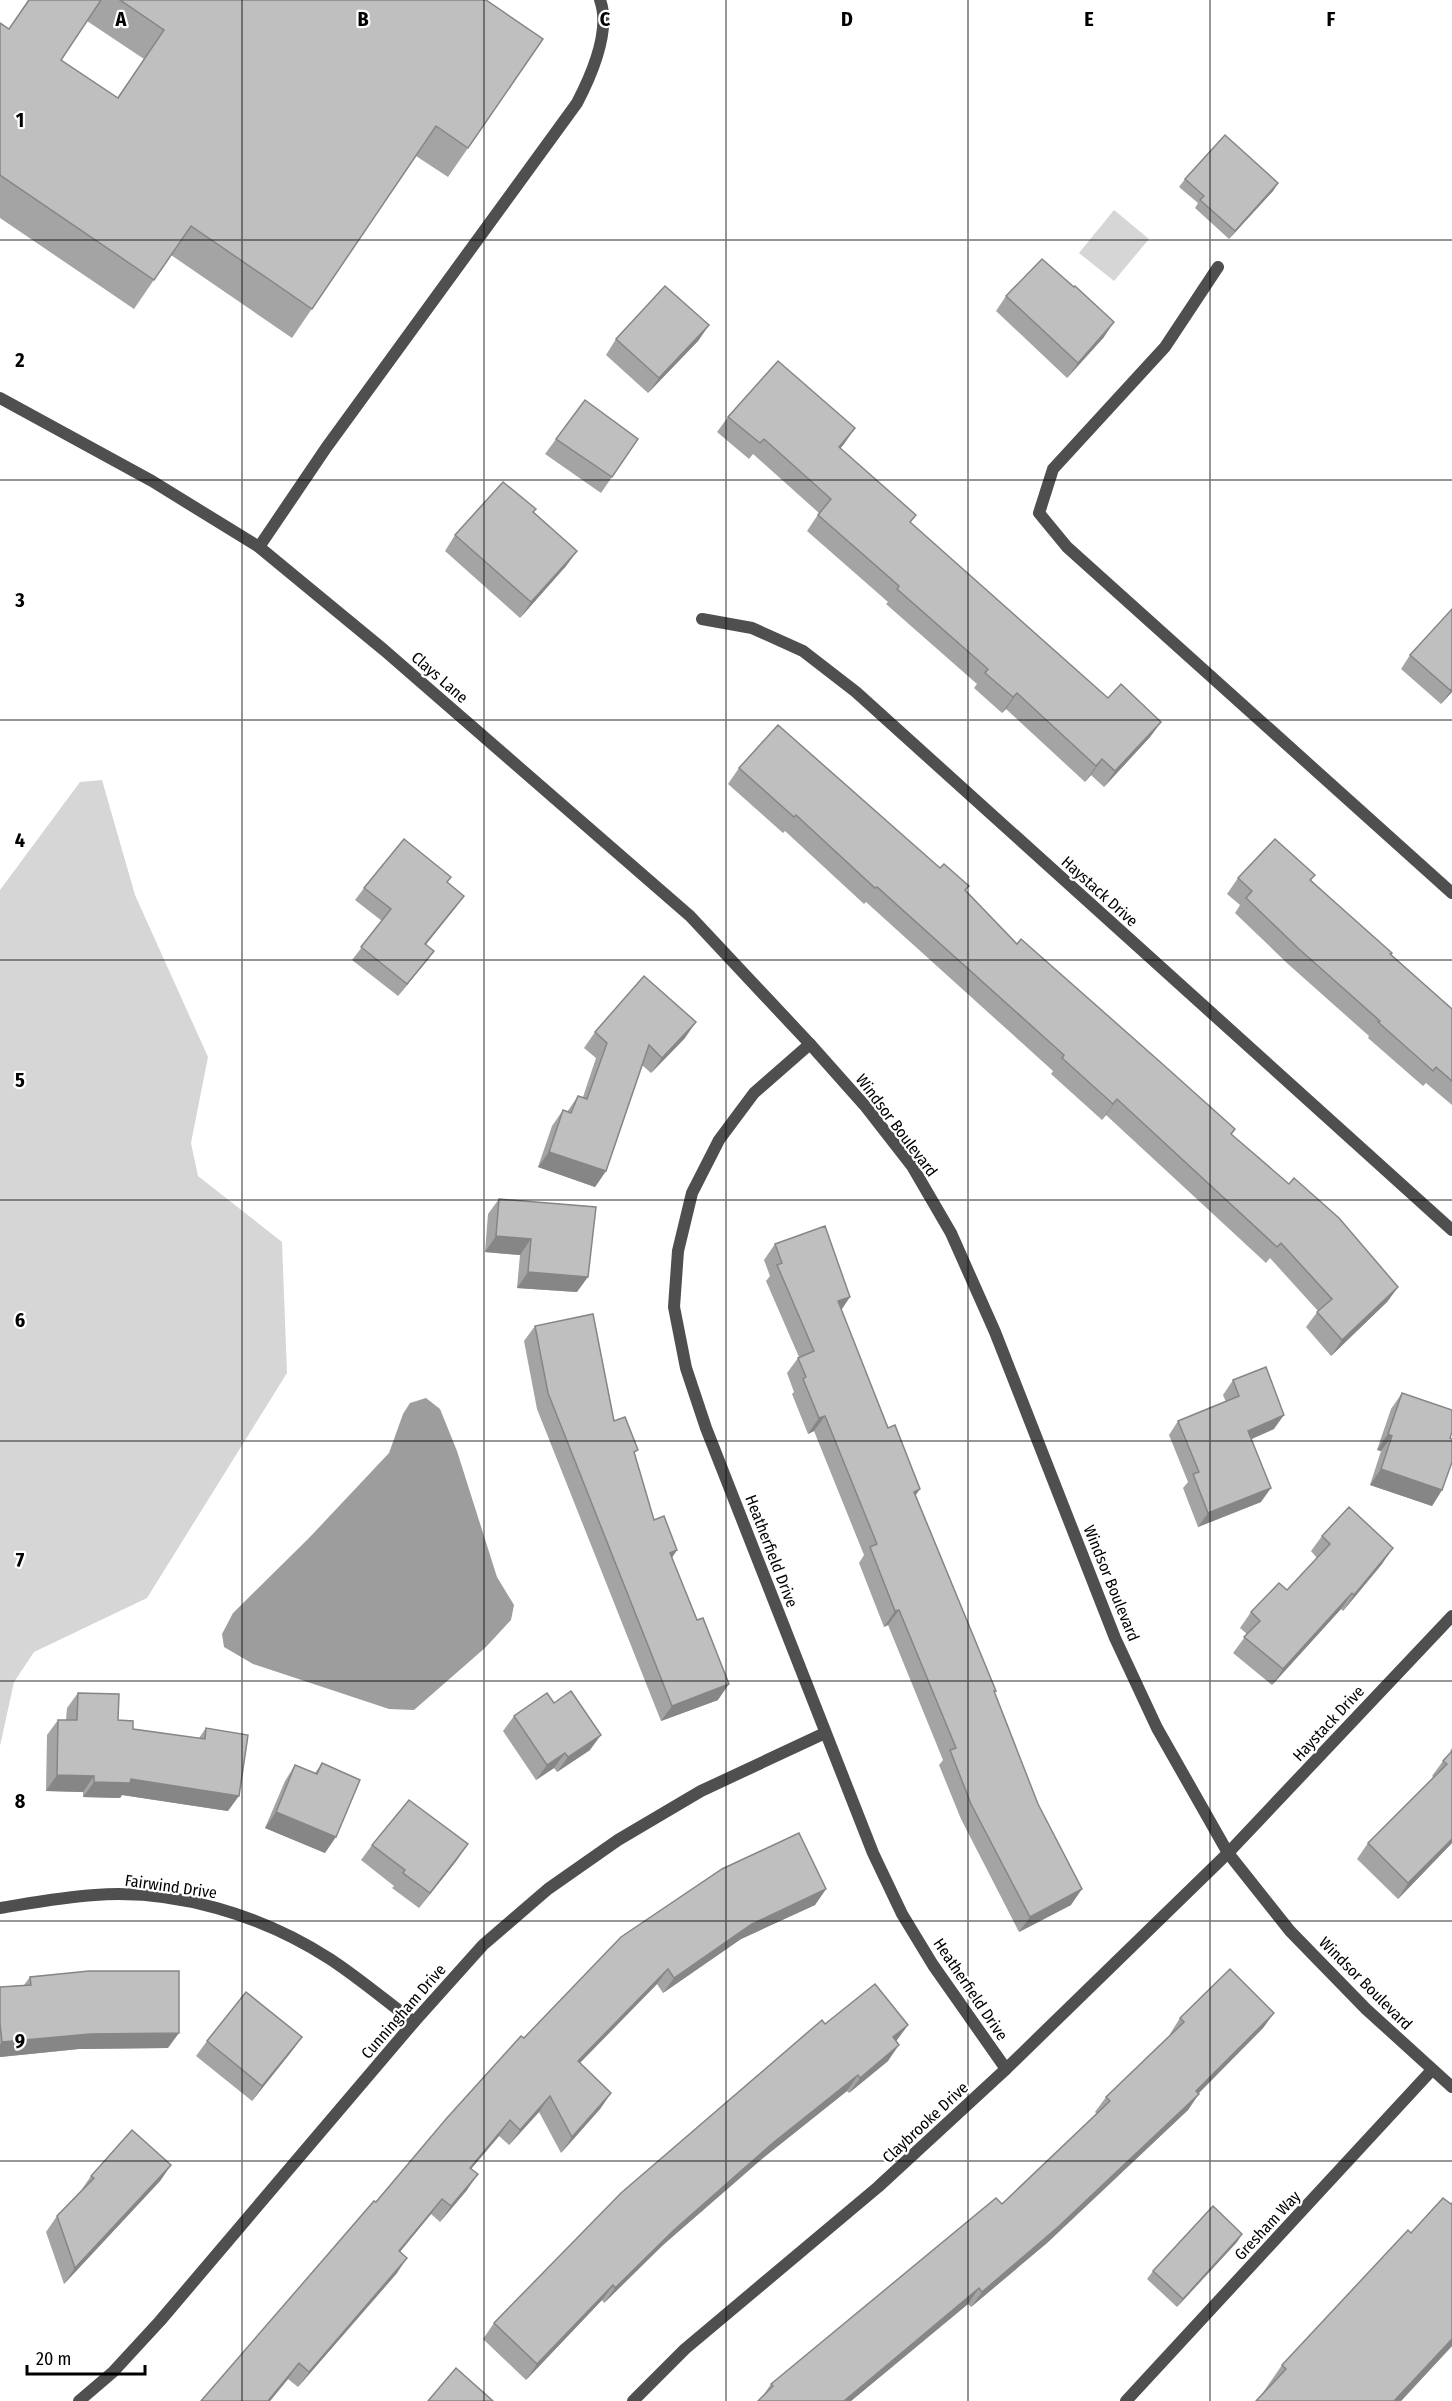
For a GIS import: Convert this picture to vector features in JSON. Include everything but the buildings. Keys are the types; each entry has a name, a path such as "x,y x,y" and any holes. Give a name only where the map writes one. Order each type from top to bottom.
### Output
{"street":[{"path":"259,547 326,448 577,103 592,72 600,41 602,7 600,0"},
{"path":"1218,267 1165,347 1053,469 1039,513 1067,547 1452,893"},
{"name":"Clays Lane","path":"0,398 152,481 259,547 384,650 690,916 810,1044"},
{"name":"Haystack Drive","path":"702,619 752,628 803,651 856,692 1452,1230"},
{"name":"Heatherfield Drive","path":"810,1044 754,1093 719,1140 692,1193 678,1251 674,1307 686,1368 706,1428 873,1853 903,1914 933,1965 1006,2070"},
{"name":"Windsor Boulevard","path":"810,1044 866,1107 912,1167 951,1233 995,1332 1115,1638 1157,1728 1228,1853 1290,1931 1366,2009 1431,2071 1452,2087"},
{"name":"Haystack Drive","path":"1228,1853 1452,1616"},
{"name":"Cunningham Drive","path":"79,2401 113,2372 160,2321 414,2022 483,1945 548,1889 600,1852 701,1791 825,1733"},
{"name":"Claybrooke Drive","path":"633,2401 685,2349 878,2187 1006,2070 1228,1853"},
{"name":"Fairwind Drive","path":"0,1908 96,1895 148,1896 211,1906 271,1927 329,1958 414,2022"},
{"name":"Gresham Way","path":"1126,2401 1431,2071"}],"shaded area":[{"path":"1114,210 1149,239 1114,281 1079,253"},
{"path":"102,780 135,895 208,1057 191,1143 198,1176 282,1242 287,1373 147,1598 34,1652 14,1682 0,1746 0,890 80,782"},
{"path":"426,1398 440,1409 457,1451 497,1577 514,1605 511,1620 486,1647 414,1710 389,1709 253,1664 224,1647 222,1634 233,1613 309,1538 389,1453 403,1414 410,1403"}]}
